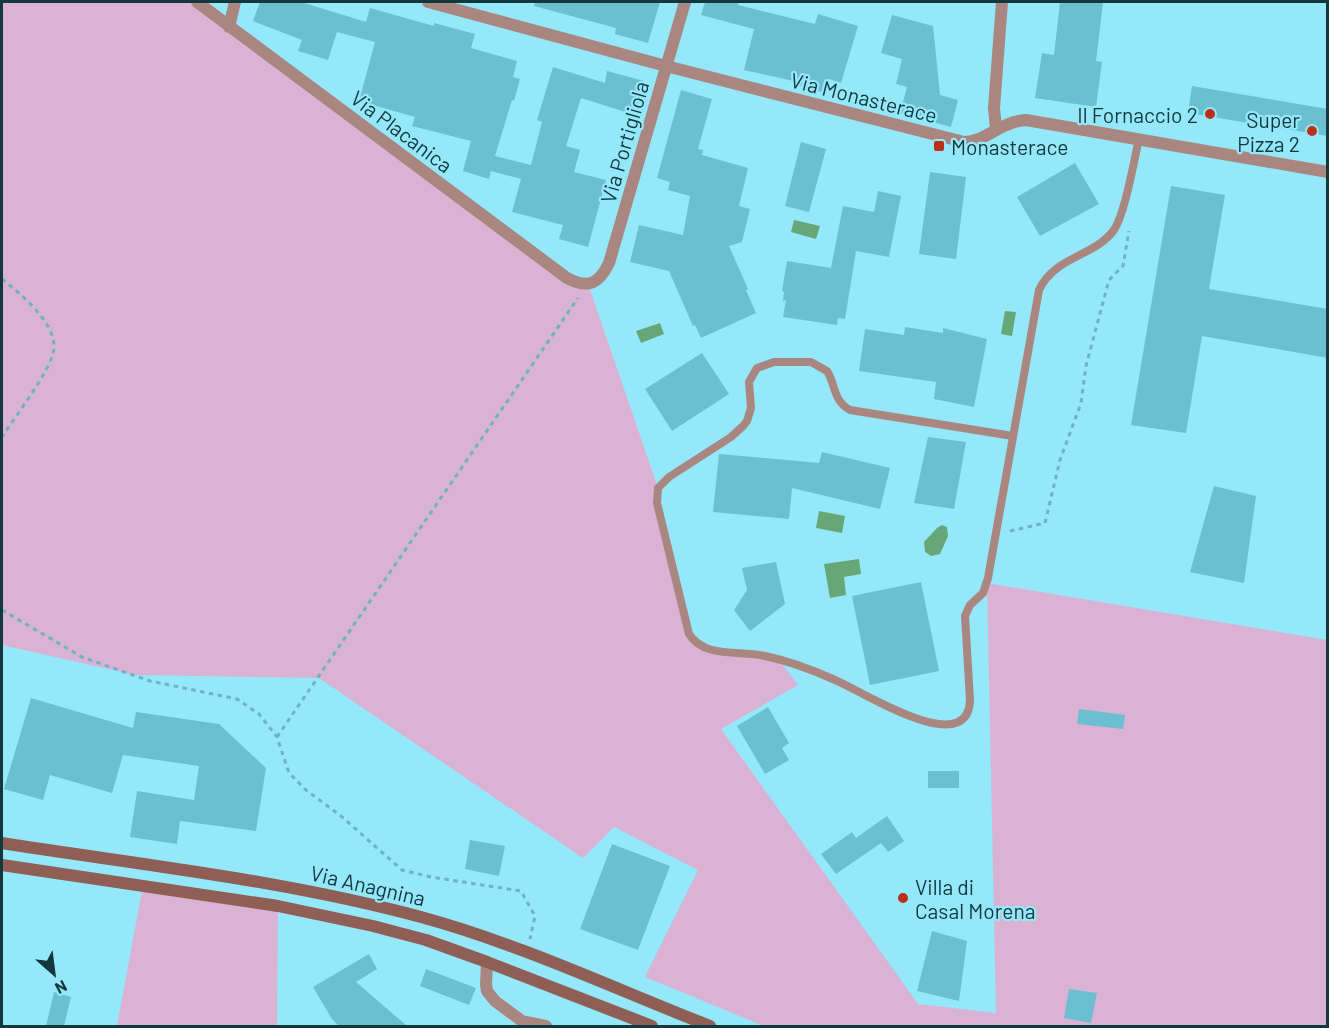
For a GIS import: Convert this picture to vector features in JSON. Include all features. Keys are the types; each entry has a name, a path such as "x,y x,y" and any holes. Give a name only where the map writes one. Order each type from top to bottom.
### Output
{"main road":[{"name":"Via Anagnina","path":"2,843 280,885 338,896 424,918 527,953 710,1026"},
{"name":"Via Anagnina","path":"2,865 298,909 400,933 487,962 652,1026"}],"street":[{"name":"Via Placanica","path":"197,2 567,278 588,284"},
{"path":"229,27 235,2"},
{"name":"Via Monasterace","path":"428,2 964,142 976,141 1014,121 1026,120 1328,172"},
{"name":"Via Portigliola","path":"588,284 602,277 609,263 685,2"},
{"path":"996,129 994,108 1002,2"},
{"path":"487,962 486,985 495,1001 522,1021 546,1026"}],"lane":[{"path":"1013,436 850,410 837,398 830,376 822,367 811,362 774,362 758,368 752,374 749,382 749,414 742,426 731,437 669,477 658,488 657,496 687,629 698,645 718,651 763,655 802,667 838,681 902,714 948,725 961,722 969,713 970,700 965,616 970,605 983,593 996,534 1039,290 1046,277 1057,267 1104,240 1114,230 1120,216 1139,139"}],"path":[{"path":"996,534 1045,523 1060,460 1081,403 1086,366 1109,280 1123,266 1131,224"},
{"path":"2,279 29,301 48,328 54,347 51,362 2,437"},
{"path":"277,737 588,284"},
{"path":"2,610 82,657 150,681 237,699 259,714 277,737 289,773 306,790 341,816 402,870 431,877 521,891 535,916 527,953"}],"shaded area":[{"path":"2,2 197,2 567,278 588,284 658,488 687,629 698,645 776,656 798,685 721,729 918,1004 996,1013 987,583 1327,640 1327,1026 764,1026 645,977 698,870 614,827 583,858 319,678 135,675 2,645"},
{"path":"794,220 820,226 816,239 791,232"},
{"path":"1005,311 1016,312 1012,336 1001,334"},
{"path":"660,323 664,334 641,343 636,331"},
{"path":"819,511 845,516 842,533 816,528"},
{"path":"942,525 947,527 948,536 940,554 931,556 925,552 924,542"},
{"path":"859,559 861,574 844,577 846,595 830,598 824,564"},
{"path":"143,885 278,906 277,1026 117,1026"}],"building":[{"path":"260,2 301,2 366,22 370,8 434,26 434,23 475,34 471,48 517,61 513,77 520,79 495,156 531,165 542,122 537,120 553,67 605,83 607,71 644,81 635,115 581,98 566,146 580,150 574,172 606,180 588,247 559,239 563,225 512,212 521,179 491,171 489,179 463,171 471,141 412,126 415,117 359,101 375,42 337,32 328,60 298,51 302,40 253,21"},
{"path":"535,2 660,2 648,43 615,34 616,28 534,6"},
{"path":"705,2 739,2 738,5 815,24 818,14 858,26 841,83 829,79 825,93 797,85 798,82 744,70 754,29 701,15"},
{"path":"1060,2 1103,2 1096,61 1102,62 1096,107 1035,98 1042,53 1054,55"},
{"path":"892,15 933,26 940,95 958,100 951,127 900,113 907,87 896,84 902,59 881,53"},
{"path":"1192,86 1328,109 1328,136 1188,113"},
{"path":"681,90 712,99 698,149 703,150 702,155 748,168 739,206 750,209 742,242 729,246 756,313 701,338 695,325 693,326 669,271 630,262 639,225 683,235 690,196 668,190 670,182 657,178"},
{"path":"801,142 826,149 809,212 785,206"},
{"path":"1075,163 1099,204 1040,236 1017,197"},
{"path":"930,172 966,177 956,259 919,254"},
{"path":"1171,186 1225,195 1209,289 1328,309 1328,358 1202,336 1186,433 1131,425"},
{"path":"878,191 901,196 889,257 856,251 845,319 838,318 837,325 783,317 786,300 783,301 784,292 782,291 787,261 831,268 843,206 874,212"},
{"path":"905,327 943,333 943,328 987,339 974,407 934,399 936,382 859,371 865,329 904,335"},
{"path":"702,353 729,394 672,431 645,389"},
{"path":"928,437 966,442 954,509 914,503"},
{"path":"822,452 890,468 880,509 792,488 789,519 713,512 719,454 819,463"},
{"path":"1214,486 1256,496 1244,583 1190,572"},
{"path":"776,562 785,604 750,631 734,610 747,590 742,568"},
{"path":"921,582 939,671 870,685 852,596"},
{"path":"31,698 133,728 136,712 219,724 266,768 256,831 180,821 177,844 130,837 137,791 194,800 199,766 123,755 112,793 50,775 43,800 4,789"},
{"path":"768,707 789,743 782,748 789,760 765,774 737,726"},
{"path":"1079,709 1125,715 1123,729 1077,724"},
{"path":"928,771 959,771 959,788 928,788"},
{"path":"887,816 904,841 888,852 881,843 836,874 821,854 852,832 856,838"},
{"path":"470,840 505,846 499,876 465,869"},
{"path":"612,844 670,866 638,950 580,929"},
{"path":"932,931 967,941 959,1001 917,991"},
{"path":"369,954 377,969 356,982 407,1026 339,1026 332,1019 313,987"},
{"path":"426,969 476,988 469,1005 420,986"},
{"path":"1069,989 1097,993 1091,1023 1064,1018"},
{"path":"54,992 71,997 64,1026 46,1026"}],"place":[{"name":"Il Fornaccio 2","path":"1210,114"},
{"name":"Super Pizza 2","path":"1312,131"},
{"name":"Monasterace","path":"939,146"},
{"name":"Villa di Casal Morena","path":"903,898"}]}
